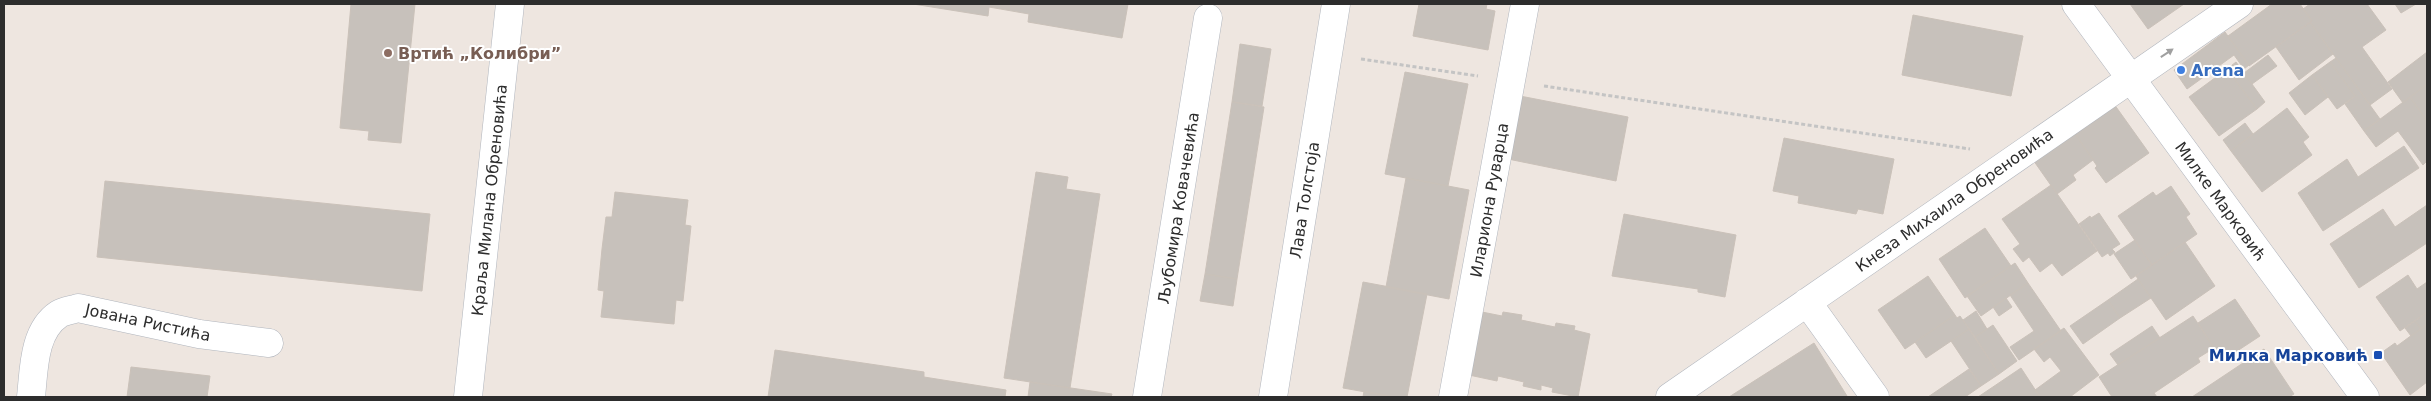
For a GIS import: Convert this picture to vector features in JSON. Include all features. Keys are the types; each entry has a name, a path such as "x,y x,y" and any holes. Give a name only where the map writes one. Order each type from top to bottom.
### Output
{"street":[{"name":"Краља Милана Обреновића","path":"468,397 510,4"},
{"name":"Лава Толстоја","path":"1273,397 1336,4"},
{"name":"Илариона Руварца","path":"1453,397 1525,4"},
{"name":"Милке Марковић","path":"2076,4 2365,397"},
{"name":"Кнеза Михаила Обреновића","path":"1670,397 2239,4"},
{"name":"Љубомира Ковачевића","path":"1147,397 1208,18"},
{"path":"1807,302 1875,397"},
{"name":"Јована Ристића","path":"31,397 36,353 47,325 60,314 78,308 198,334 269,343"}],"path":[{"path":"1328,54 2019,156"}],"building":[{"path":"351,4 415,4 401,143 368,140 369,131 340,128"},
{"path":"913,4 1128,4 1122,38 1028,22 1029,14 989,7 988,16"},
{"path":"1419,4 1487,4 1486,9 1495,11 1488,50 1413,36"},
{"path":"2130,4 2184,4 2148,29"},
{"path":"2272,4 2300,4 2312,21 2249,66 2228,36"},
{"path":"2310,4 2367,4 2386,30 2362,47 2392,89 2370,105 2310,22 2312,21 2303,9"},
{"path":"2395,4 2416,4 2401,13"},
{"path":"1913,15 2023,36 2011,96 1902,75"},
{"path":"2310,22 2333,54 2299,80 2276,47"},
{"path":"2225,32 2249,65 2244,69 2234,55 2187,89 2174,70"},
{"path":"1240,44 1271,49 1262,106 1232,102"},
{"path":"2427,52 2427,84 2403,103 2388,82"},
{"path":"2268,55 2277,66 2252,84 2244,73"},
{"path":"2336,58 2380,119 2364,131 2345,104 2355,96 2330,62"},
{"path":"2236,62 2265,102 2257,109 2227,69"},
{"path":"2330,62 2355,96 2337,109 2312,75"},
{"path":"2227,69 2257,109 2219,136 2189,97"},
{"path":"1405,72 1468,84 1448,186 1385,174"},
{"path":"2312,75 2328,97 2305,115 2289,93"},
{"path":"2427,84 2427,121 2410,97"},
{"path":"1520,96 1628,117 1616,181 1508,159"},
{"path":"2410,97 2427,121 2427,161 2423,165 2398,131 2376,147 2364,131"},
{"path":"1232,102 1264,107 1237,279 1205,274"},
{"path":"2114,104 2149,153 2106,183 2074,132"},
{"path":"2287,108 2309,137 2303,142 2312,155 2262,192 2231,151"},
{"path":"2245,123 2253,134 2231,151 2223,140"},
{"path":"2072,129 2093,160 2073,175 2076,180 2057,194 2031,157"},
{"path":"1784,138 1894,159 1883,214 1858,209 1856,214 1798,203 1799,196 1773,191"},
{"path":"2404,146 2419,168 2323,231 2298,193 2347,159 2358,177"},
{"path":"1036,172 1068,177 1066,189 1100,194 1070,388 1004,378"},
{"path":"1406,178 1469,190 1449,299 1386,287"},
{"path":"105,181 430,214 422,291 97,257"},
{"path":"2051,185 2097,251 2062,276 2052,263 2040,272 2029,257 2023,262 2013,249 2020,244 2002,219"},
{"path":"2171,186 2190,214 2186,217 2197,234 2152,265 2118,216 2153,192 2156,196"},
{"path":"615,192 688,200 685,225 691,226 683,301 676,300 674,324 601,317 604,291 598,290 602,249 606,217 612,217"},
{"path":"2427,205 2427,243 2359,288 2330,244 2383,209 2395,227"},
{"path":"2099,213 2120,244 2112,249 2115,252 2110,256 2108,253 2102,257 2079,224 2090,216 2091,218"},
{"path":"1624,214 1736,235 1725,297 1698,292 1698,289 1612,276"},
{"path":"1985,228 2011,266 1965,298 1939,259"},
{"path":"2135,240 2152,265 2131,279 2114,254"},
{"path":"2185,242 2215,286 2166,320 2136,276"},
{"path":"2015,263 2028,283 1981,316 1967,296"},
{"path":"1205,274 1237,279 1233,306 1200,301"},
{"path":"2408,275 2417,289 2427,282 2427,312 2400,331 2376,297"},
{"path":"1928,276 1955,315 1905,349 1878,310"},
{"path":"2138,279 2151,298 2120,318 2108,300"},
{"path":"1363,282 1427,294 1407,397 1394,397 1343,388"},
{"path":"2028,283 2061,331 2019,360 2010,347 2034,331 2010,295"},
{"path":"2006,298 2012,307 1999,316 1993,307"},
{"path":"2235,299 2260,336 2222,361 2198,323"},
{"path":"2108,300 2120,318 2083,344 2070,326"},
{"path":"1976,311 1987,329 1975,337 1963,320"},
{"path":"1482,312 1502,316 1503,312 1522,315 1521,320 1555,327 1556,323 1575,326 1574,330 1590,334 1578,397 1552,392 1553,388 1541,385 1541,390 1523,386 1524,382 1498,376 1497,381 1469,375"},
{"path":"2427,312 2427,324 2421,329 2415,321"},
{"path":"1955,315 1957,318 1960,316 1969,329 1926,358 1915,342"},
{"path":"2193,316 2214,348 2198,358 2200,362 2154,393 2157,397 2112,397 2099,377"},
{"path":"2415,321 2421,329 2411,336 2405,328"},
{"path":"2427,324 2427,382 2410,395 2381,353 2395,343 2397,346"},
{"path":"1993,325 2017,361 1999,374 1975,337"},
{"path":"2152,326 2160,338 2118,365 2110,354"},
{"path":"2064,328 2099,375 2070,397 2040,397 2035,390 2061,371 2050,357 2044,362 2034,349"},
{"path":"1969,329 1999,374 1981,386 1951,341"},
{"path":"1814,343 1847,396 1729,397"},
{"path":"2264,349 2294,394 2289,397 2192,397"},
{"path":"775,350 924,372 924,377 1006,390 1005,397 768,397"},
{"path":"131,367 210,376 207,397 127,397"},
{"path":"2021,368 2040,397 1978,397"},
{"path":"1969,369 1981,386 1965,397 1928,397"},
{"path":"1030,382 1112,394 1111,397 1028,397"},
{"path":"1364,391 1394,397 1363,397"}],"place":[{"name":"Вртић „Колибри”","path":"388,53"},
{"name":"Arena","path":"2181,70"},
{"name":"Милка Марковић","path":"2378,355"}]}
